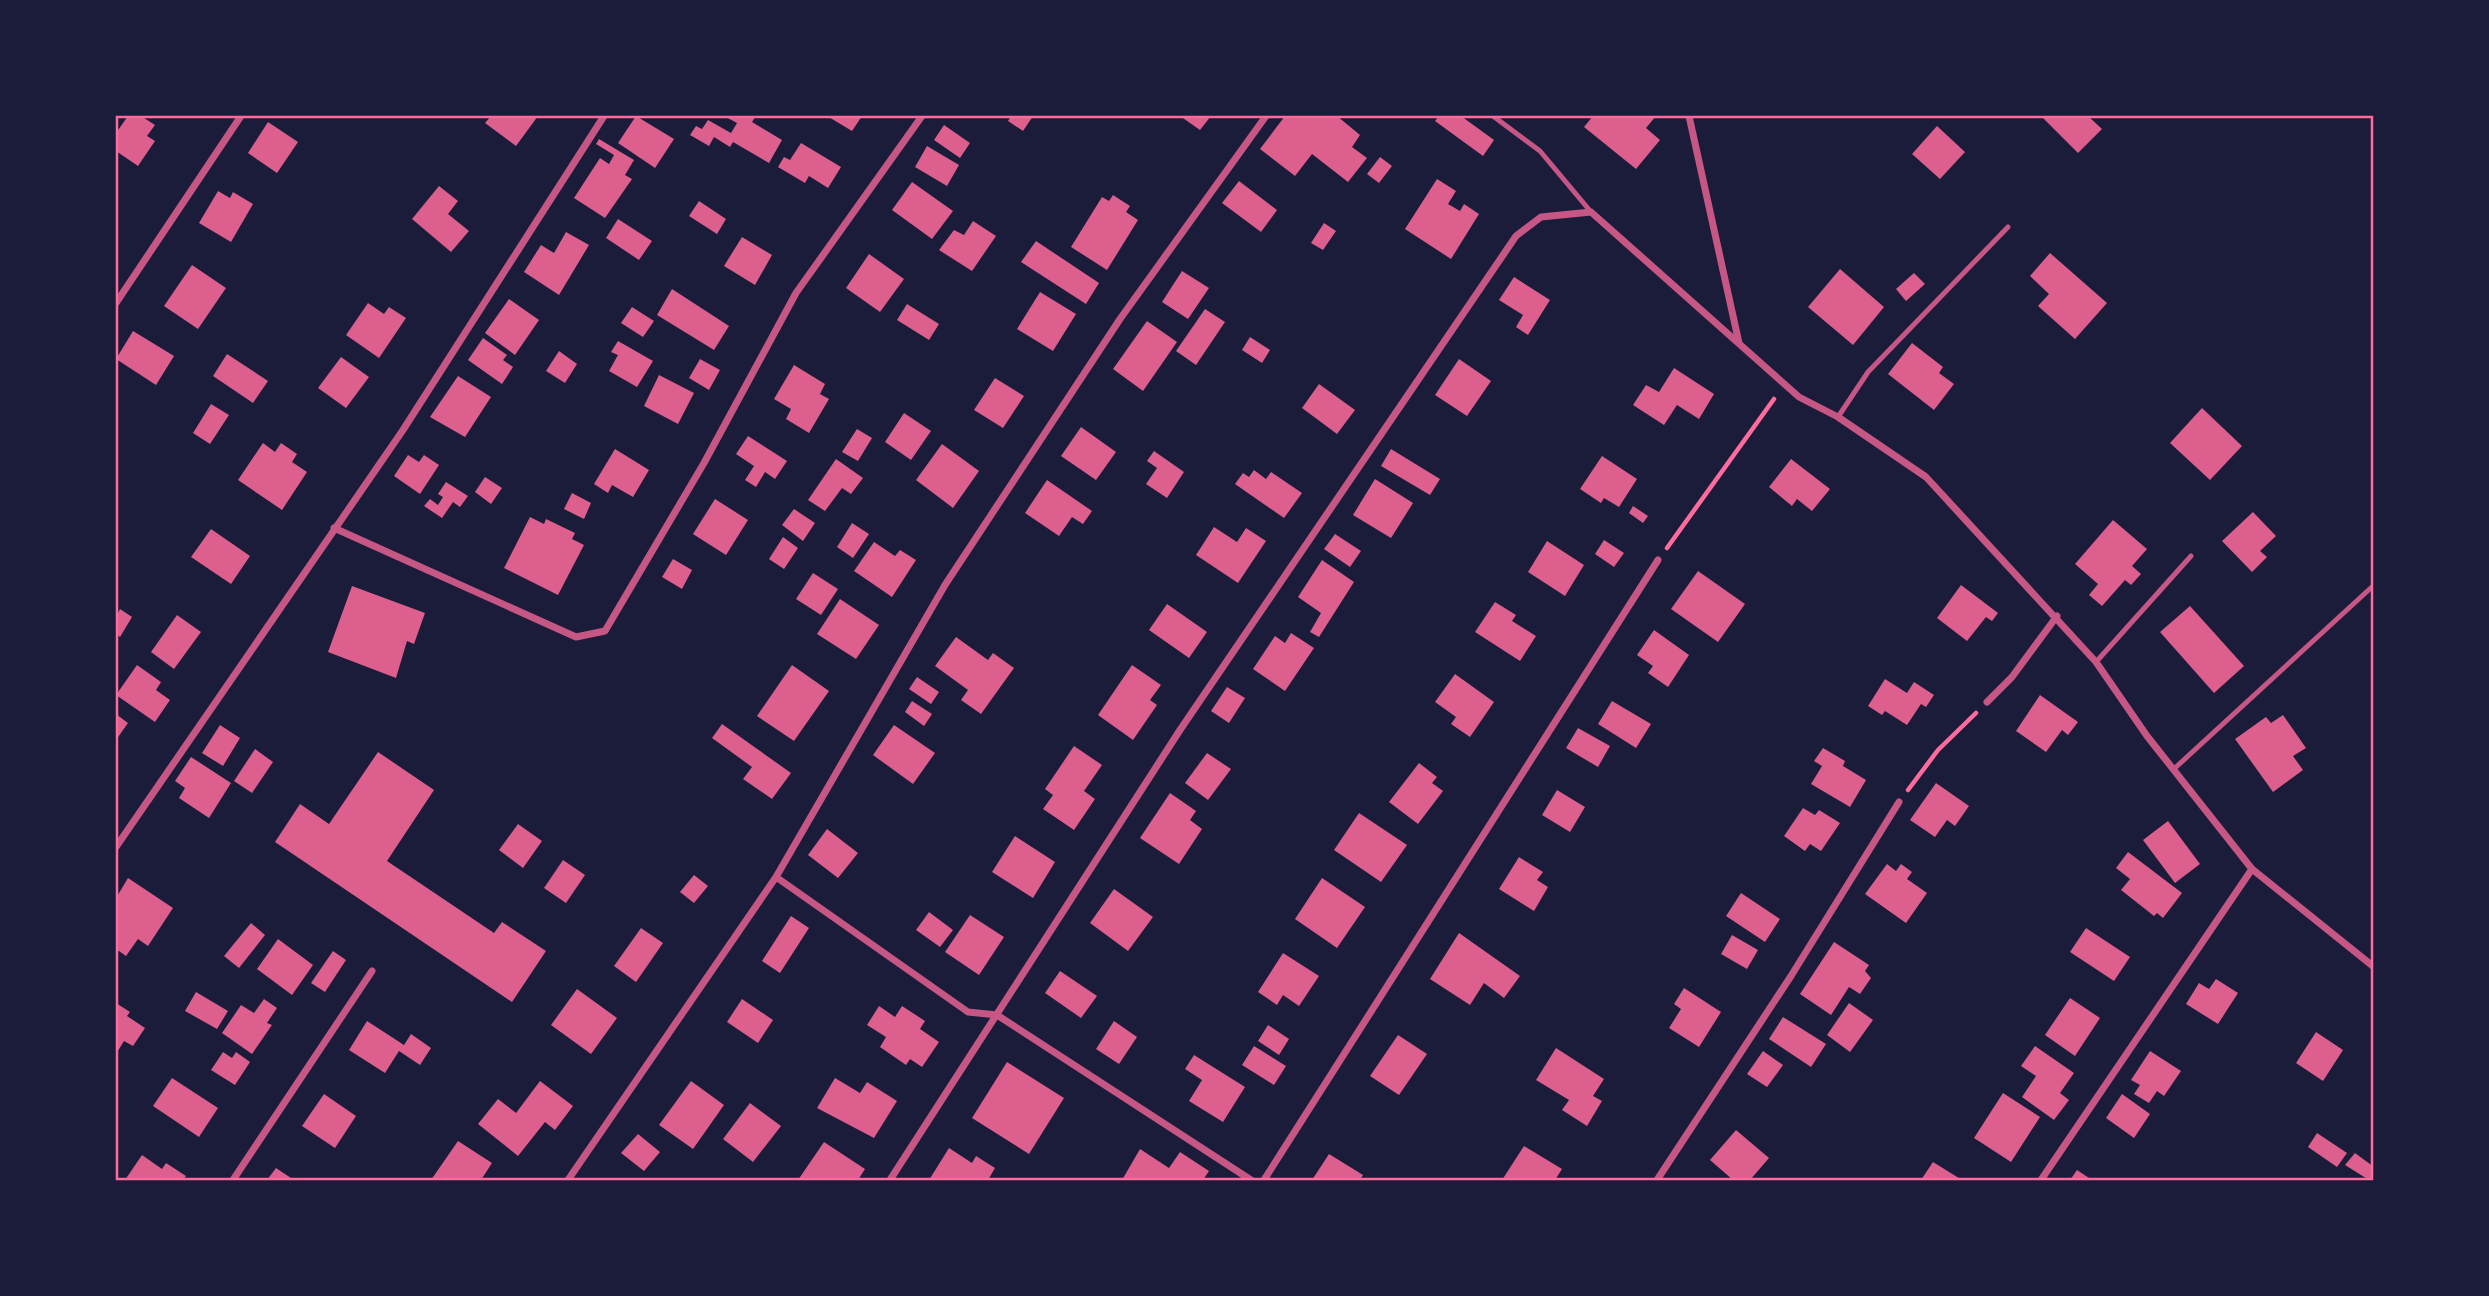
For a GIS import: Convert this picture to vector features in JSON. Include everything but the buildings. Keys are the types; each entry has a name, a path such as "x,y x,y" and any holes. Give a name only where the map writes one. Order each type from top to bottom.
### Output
{"street":[{"path":"116,303 241,116"},
{"path":"116,847 402,429 604,116"},
{"path":"334,528 576,637 605,631 704,463 796,293 922,116"},
{"path":"568,1181 776,877 945,585 1120,319 1266,116"},
{"path":"1689,116 1739,343"},
{"path":"890,1181 1180,730 1516,236 1541,217 1591,212 1799,397 1838,417 1926,477 2057,616 2096,662 2147,736 2175,768 2252,869 2374,967"},
{"path":"1264,1181 1658,560"},
{"path":"1987,702 2012,677 2057,616"},
{"path":"1657,1181 1791,976 1899,802"},
{"path":"2041,1181 2252,869"},
{"path":"776,877 968,1012 998,1015 1251,1181"},
{"path":"233,1181 372,971"}],"lane":[{"path":"1493,116 1540,151 1591,212"},
{"path":"1838,417 1868,372 2008,226"},
{"path":"2096,662 2191,556"},
{"path":"2175,768 2374,585"}],"path":[{"path":"1658,560 1784,384"},
{"path":"1899,802 1938,750 1987,702"}]}
